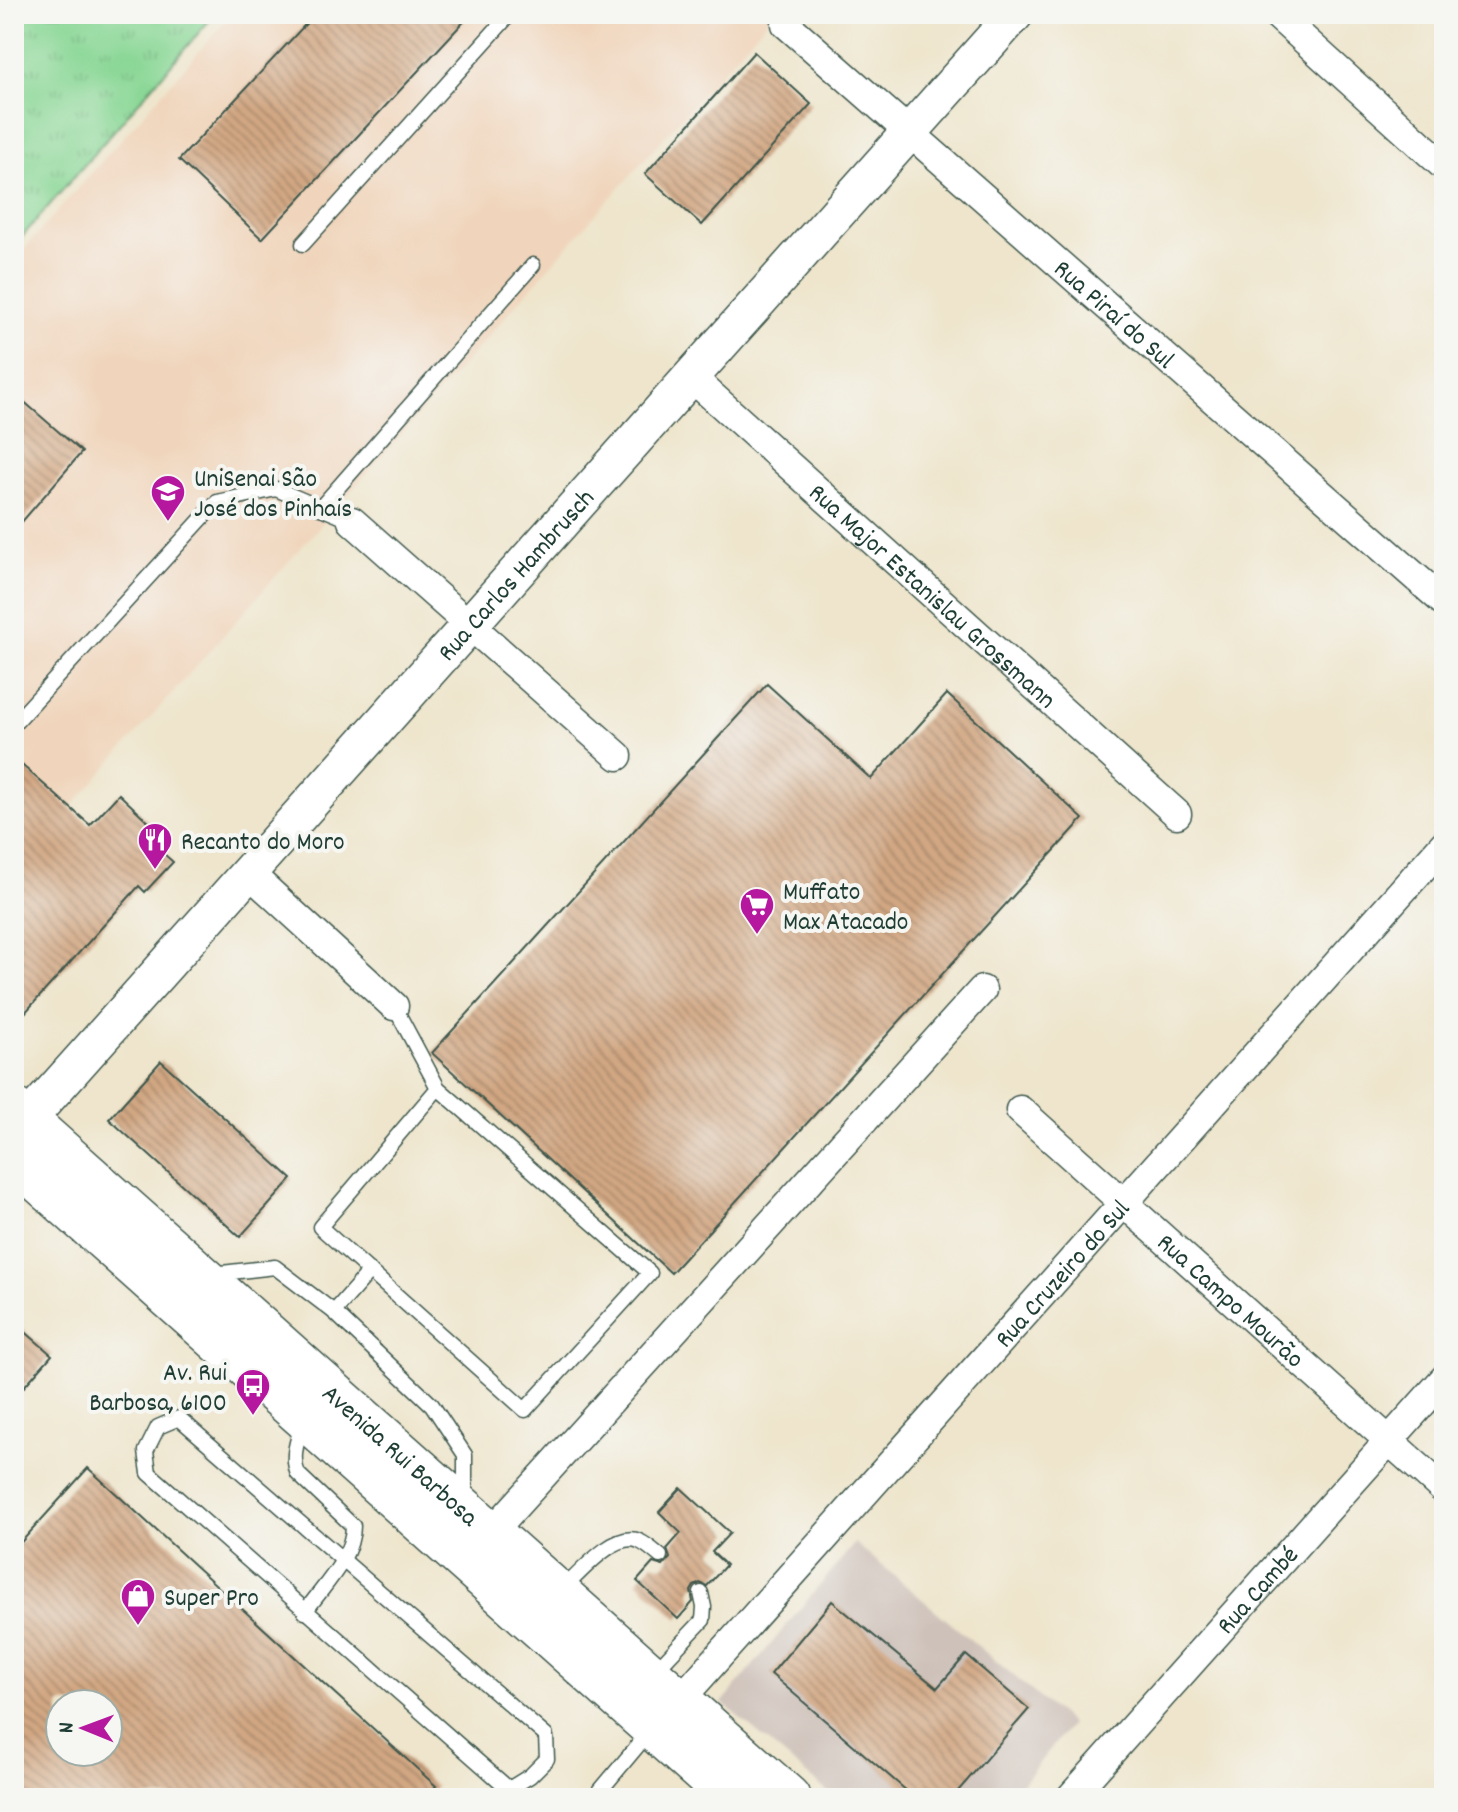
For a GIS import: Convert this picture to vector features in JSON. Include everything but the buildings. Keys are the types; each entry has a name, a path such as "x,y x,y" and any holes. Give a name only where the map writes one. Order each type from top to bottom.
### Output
{"main road":[{"name":"Avenida Rui Barbosa","path":"17,1131 199,1275 558,1594 661,1702 714,1790"},
{"name":"Avenida Rui Barbosa","path":"17,1131 304,1417 661,1702 788,1798"}],"street":[{"name":"Rua Carlos Hambrusch","path":"17,1131 1015,14"},
{"path":"1276,14 1444,166"},
{"name":"Rua Piraí do Sul","path":"782,19 1444,602"},
{"name":"Rua Major Estanislau Grossmann","path":"691,377 1177,814"},
{"path":"352,521 618,756"},
{"name":"Rua Cruzeiro do Sul","path":"661,1702 1124,1203 1444,844"},
{"path":"249,873 394,1006"},
{"path":"477,1522 982,990"},
{"name":"Rua Campo Mourão","path":"1020,1110 1444,1490"},
{"name":"Rua Cambé","path":"1070,1798 1444,1379"}],"lane":[{"path":"303,244 510,14"},
{"path":"320,508 533,265"},
{"path":"14,724 217,502 276,489 352,521"},
{"path":"394,1006 438,1088 650,1273 525,1410 320,1227 438,1088"},
{"path":"199,1275 275,1267 334,1312 432,1405 465,1455 477,1522"},
{"path":"334,1312 370,1271"},
{"path":"304,1417 294,1465 298,1474 353,1526 353,1542 305,1612"},
{"path":"179,1418 546,1736 547,1759 514,1793 305,1612 149,1473 146,1451 158,1427 179,1418"},
{"path":"558,1594 612,1543 637,1540 660,1556"},
{"path":"594,1798 661,1702 703,1620 701,1593"}],"shaded area":[{"name":"UniSenai São José dos Pinhais","path":"232,14 773,14 14,872 14,261"},
{"path":"855,1543 1071,1724 1010,1798 835,1798 722,1703"}],"green space":[{"path":"14,14 215,14 14,246"}],"place":[{"name":"UniSenai São José dos Pinhais","path":"168,523"},
{"name":"Recanto do Moro","path":"155,871"},
{"name":"Muffato Max Atacado","path":"757,936"},
{"name":"Av. Rui Barbosa, 6100","path":"253,1417"},
{"name":"Super Pro","path":"138,1627"}]}
